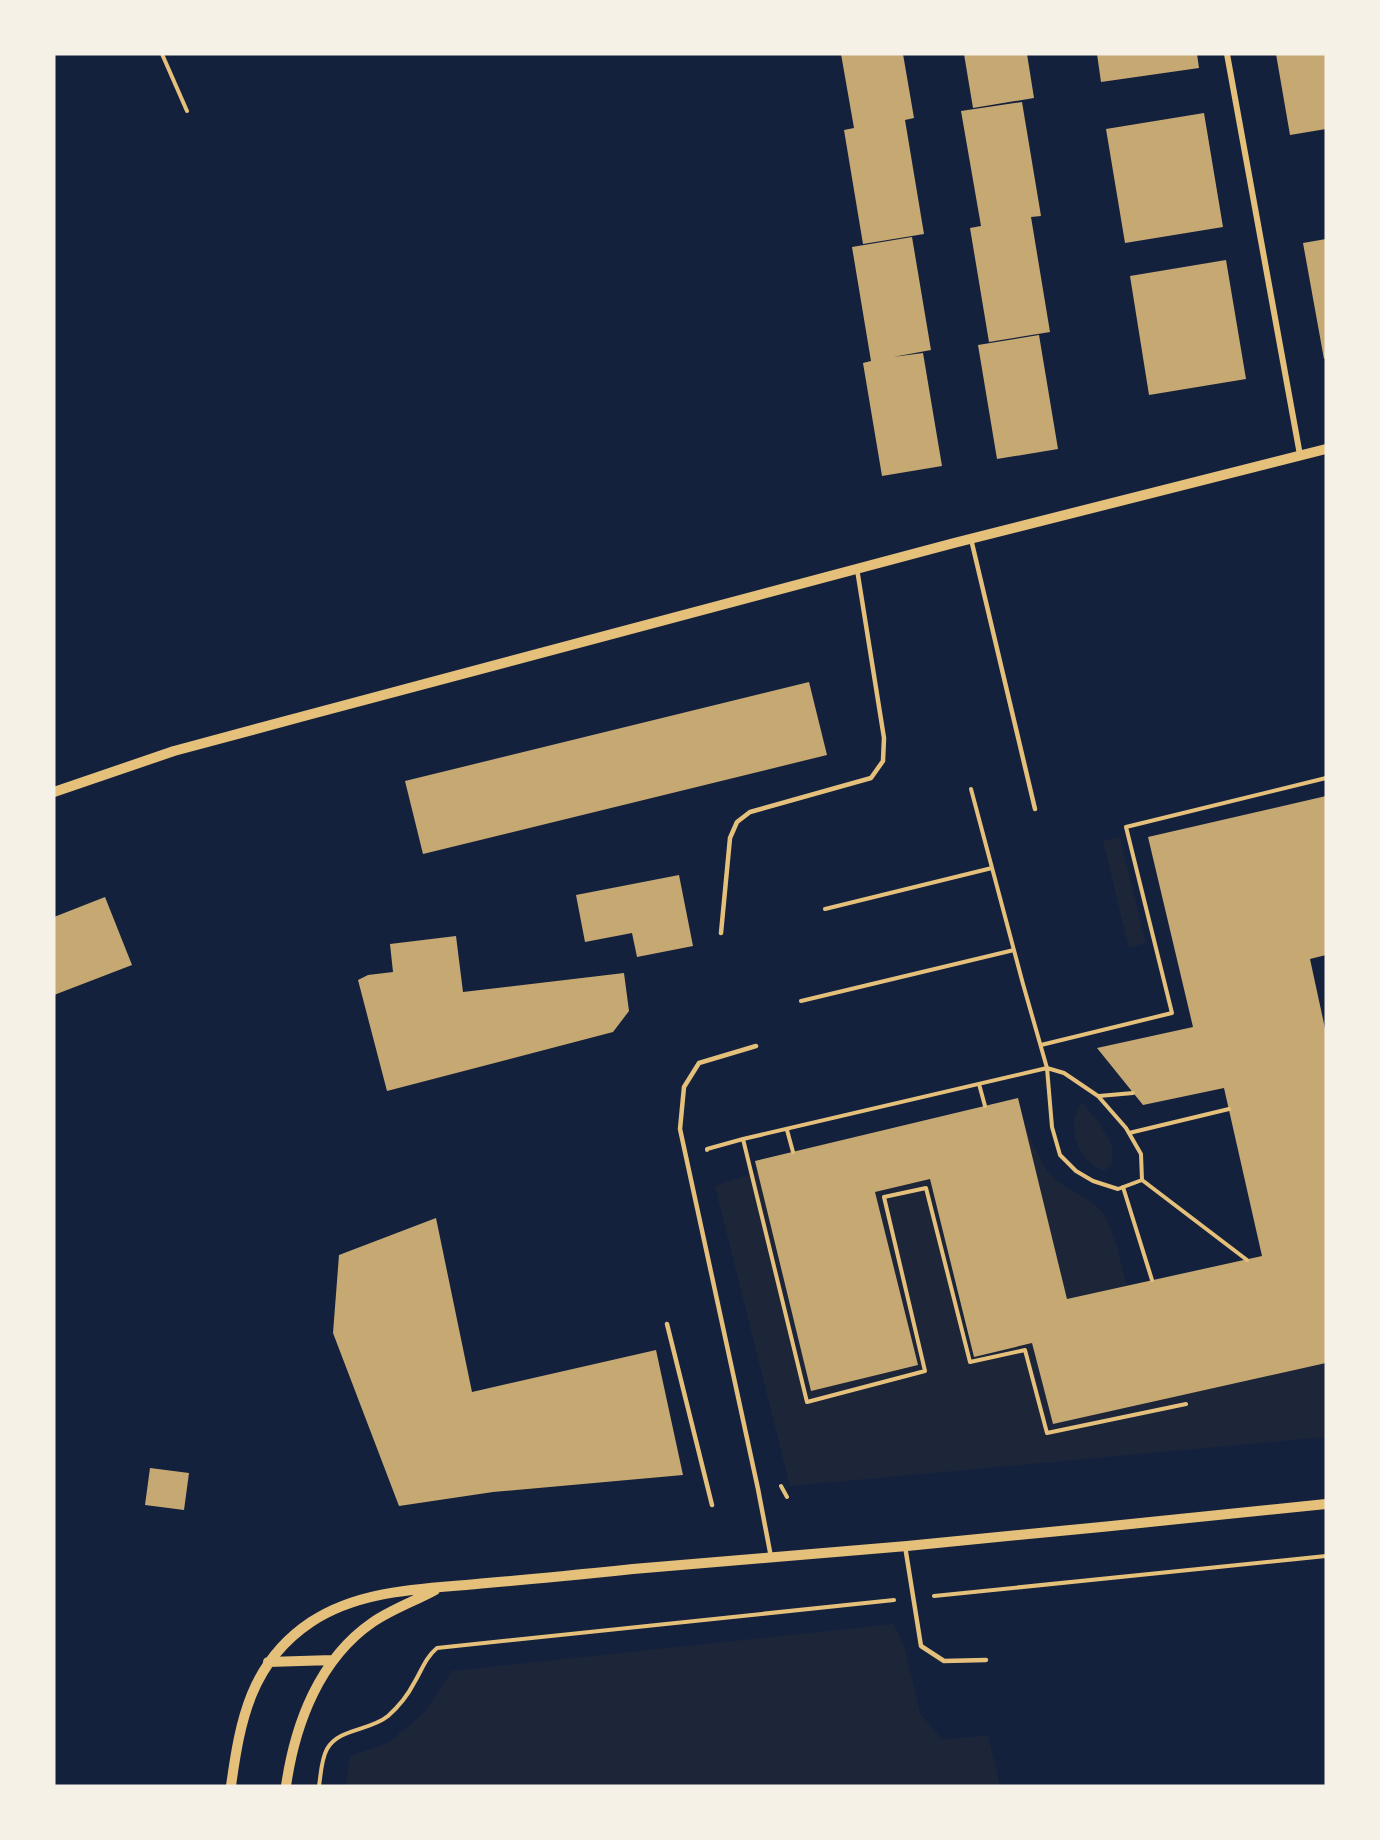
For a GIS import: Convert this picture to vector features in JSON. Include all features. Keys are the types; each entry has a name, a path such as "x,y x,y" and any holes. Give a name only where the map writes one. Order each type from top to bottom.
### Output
{"street":[{"path":"1227,54 1300,455"},
{"path":"54,792 174,751 970,538 1326,449"},
{"path":"231,1786 243,1716 253,1688 268,1662 289,1639 311,1622 360,1599 441,1587 905,1546 1326,1504"},
{"path":"286,1786 300,1723 313,1693 333,1660 374,1621 441,1587"},
{"path":"268,1662 333,1660"}],"lane":[{"path":"970,538 1035,809"},
{"path":"721,933 730,838 737,822 750,812 871,778 883,761 884,738 857,569"},
{"path":"756,1046 699,1063 684,1087 680,1129 771,1557"},
{"path":"667,1324 712,1505"},
{"path":"905,1546 921,1646 944,1661 986,1660"}],"path":[{"path":"162,54 187,111"},
{"path":"1041,1045 1172,1013 1126,827 1326,778"},
{"path":"971,789 1047,1068 1052,1127 1060,1155 1077,1171 1093,1181 1118,1189 1142,1180"},
{"path":"825,909 992,868"},
{"path":"801,1001 1014,950"},
{"path":"706,1149 1047,1068 1064,1073 1098,1096 1129,1133 1141,1154 1142,1180"},
{"path":"979,1084 985,1106"},
{"path":"1098,1096 1133,1093"},
{"path":"1129,1133 1229,1109"},
{"path":"787,1130 794,1152"},
{"path":"743,1140 807,1401 925,1371 884,1197 926,1188 970,1362 1025,1350 1047,1433 1186,1404"},
{"path":"1142,1180 1247,1260"},
{"path":"1123,1186 1152,1280"},
{"path":"319,1786 322,1762 334,1741 343,1735 376,1724 387,1717 407,1694 428,1655 437,1648 1326,1557"}],"shaded area":[{"path":"1120,837 1146,943 1129,948 1103,841"},
{"path":"1082,1102 1099,1123 1112,1145 1112,1164 1104,1171 1087,1159 1076,1141 1074,1121"},
{"path":"1025,1127 1048,1172 1094,1204 1104,1215 1115,1239 1127,1286 1067,1299"},
{"path":"758,1172 917,1365 875,1192 930,1179 973,1357 1032,1343 1053,1424 1326,1363 1326,1437 790,1486 715,1186"},
{"path":"894,1624 905,1649 920,1713 942,1740 988,1735 1000,1786 346,1786 350,1756 388,1743 425,1712 452,1671"}],"building":[{"path":"841,54 903,54 914,118 905,120 924,234 863,244 844,130 854,128"},
{"path":"964,54 1027,54 1034,98 973,108"},
{"path":"1097,54 1197,54 1199,68 1101,82"},
{"path":"1276,54 1326,54 1326,129 1290,135"},
{"path":"1022,102 1041,216 1031,217 1050,332 989,342 970,228 981,226 961,111"},
{"path":"1204,113 1223,227 1125,243 1106,129"},
{"path":"912,237 931,350 893,357 923,353 942,466 882,476 863,363 871,361 852,247"},
{"path":"1326,239 1326,358 1324,359 1303,243"},
{"path":"1226,260 1246,379 1149,395 1130,276"},
{"path":"1039,335 1058,449 997,459 978,345"},
{"path":"809,682 827,755 423,854 405,781"},
{"path":"1326,796 1326,955 1310,959 1326,1033 1326,1363 1053,1424 1032,1343 974,1357 930,1179 875,1192 918,1365 811,1391 755,1161 1018,1098 1067,1299 1262,1256 1224,1088 1143,1105 1097,1048 1193,1027 1148,837"},
{"path":"679,875 693,946 637,957 632,933 585,942 576,895"},
{"path":"105,897 132,965 54,995 54,917"},
{"path":"456,936 463,992 624,973 629,1011 613,1032 387,1091 358,980 368,975 393,972 390,944"},
{"path":"436,1218 472,1392 656,1350 683,1475 493,1492 399,1506 333,1333 339,1255"},
{"path":"150,1468 189,1473 184,1510 145,1505"}]}
